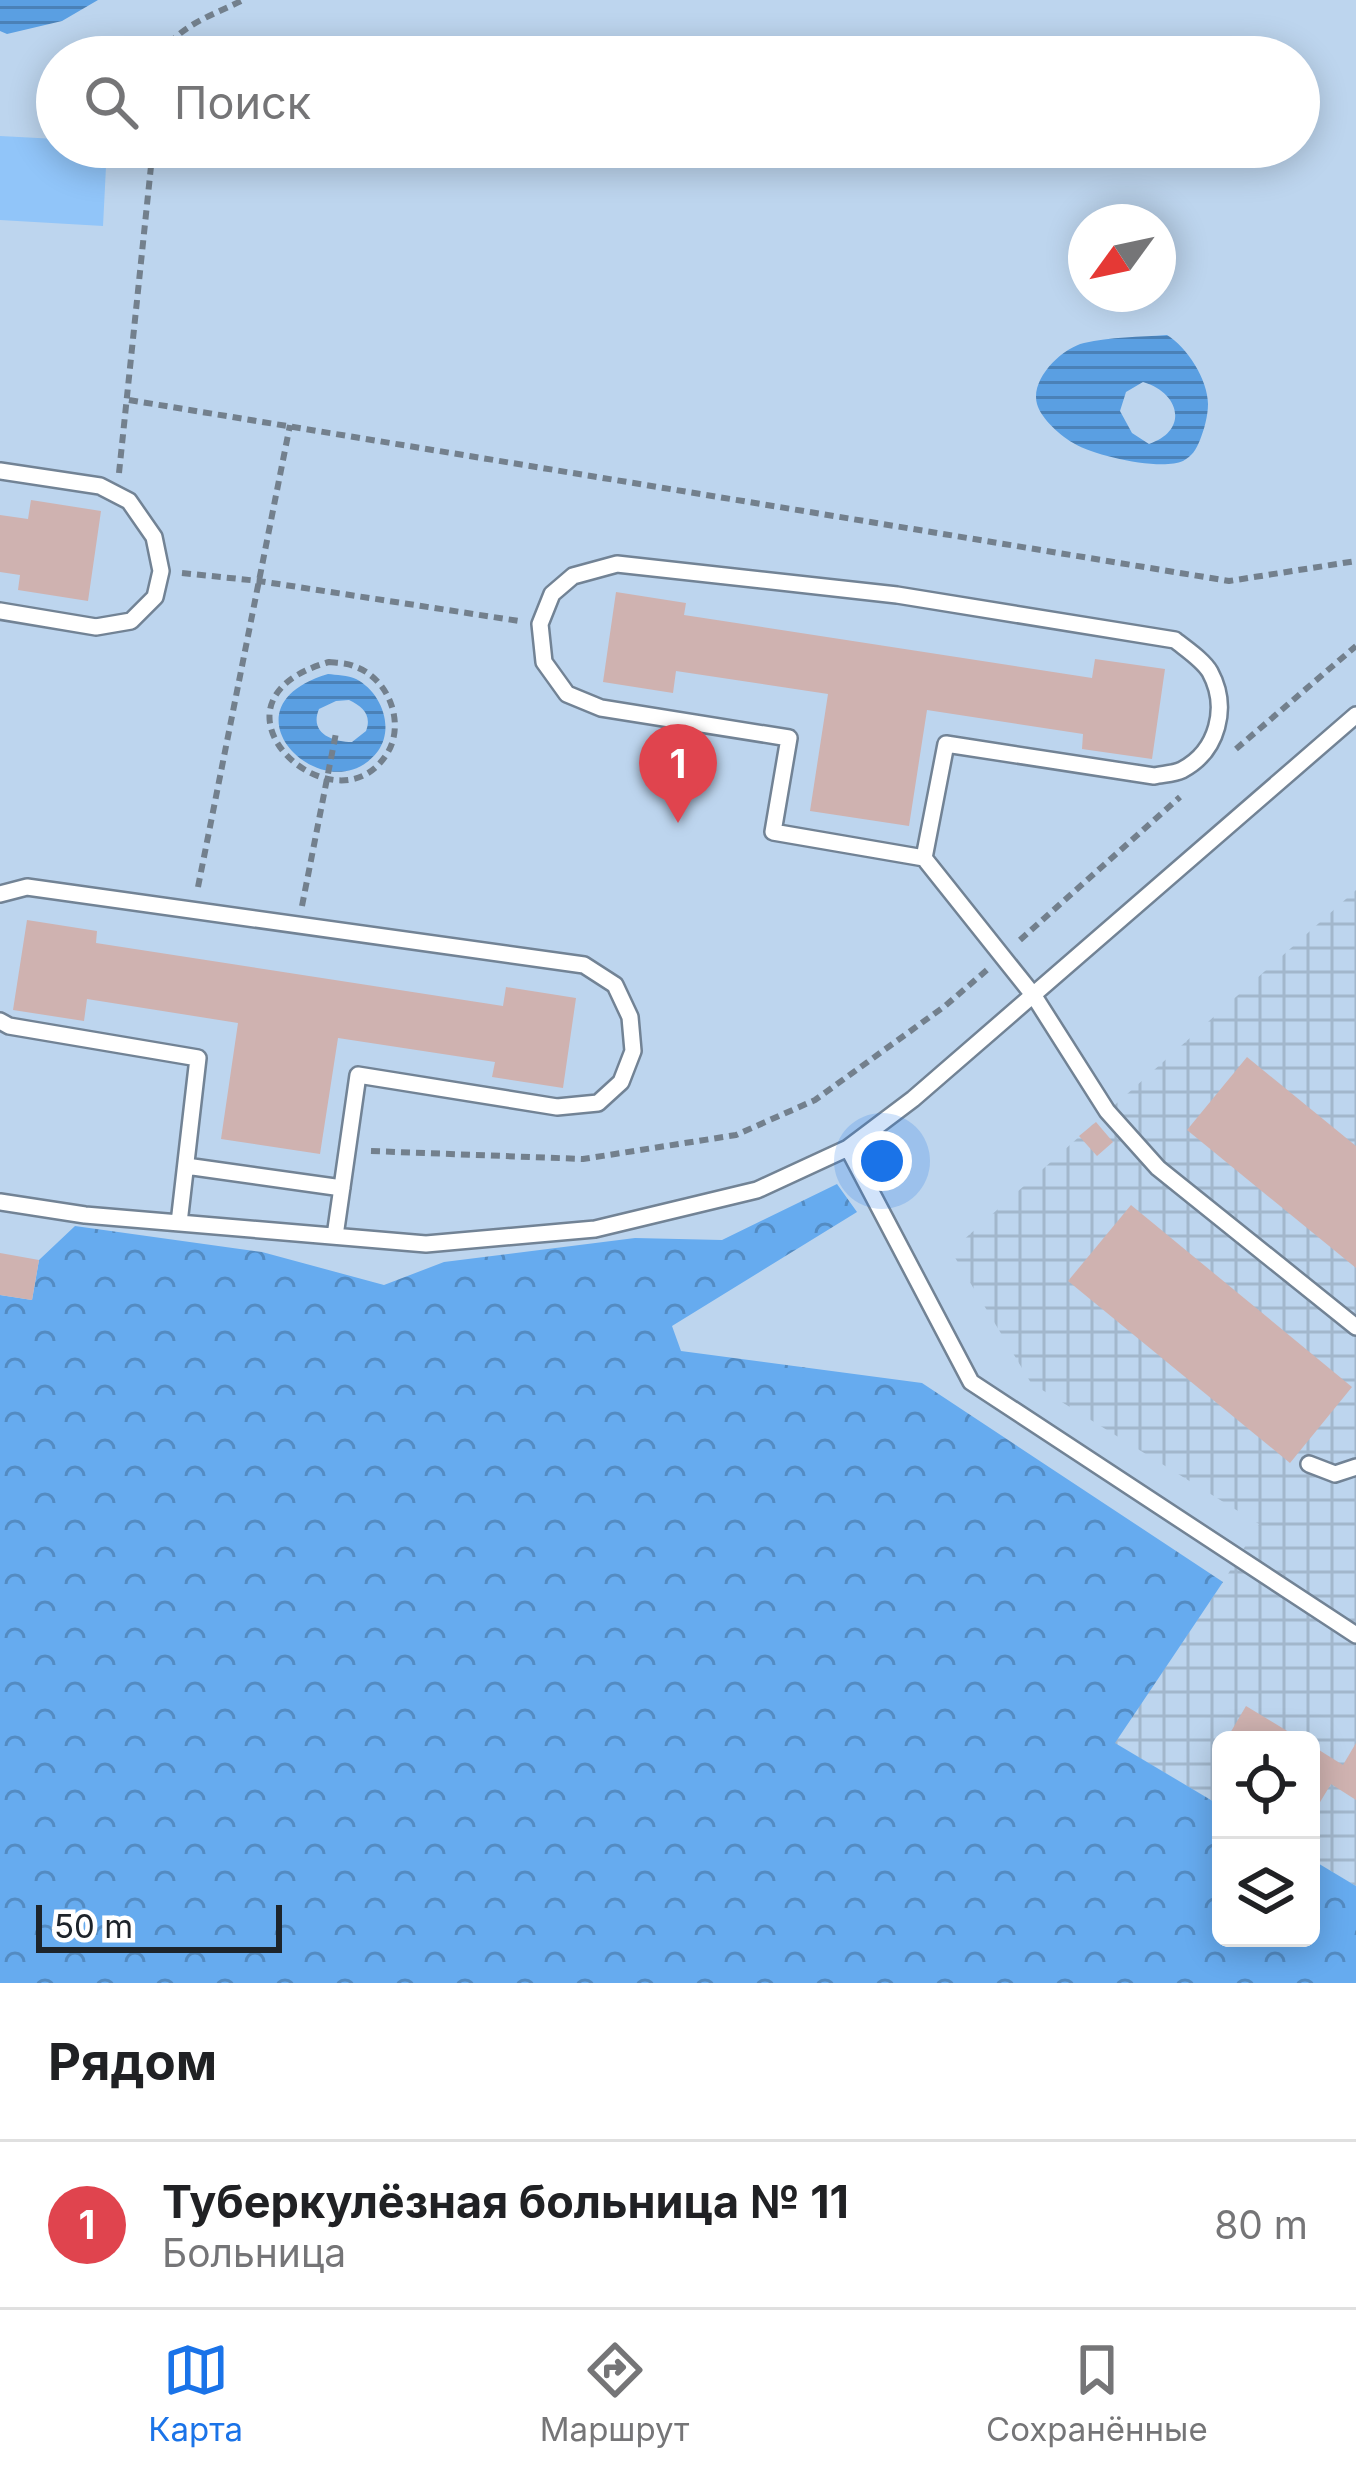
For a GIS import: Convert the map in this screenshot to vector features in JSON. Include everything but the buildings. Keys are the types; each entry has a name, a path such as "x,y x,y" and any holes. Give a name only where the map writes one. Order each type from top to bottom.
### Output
{"lane":[{"path":"0,471 100,486 129,501 154,537 161,571 155,597 130,621 96,627 0,611"},
{"path":"924,858 946,744 1154,776 1180,771 1208,749 1217,729 1220,702 1209,669 1175,640 896,595 616,564 573,576 552,594 540,624 544,662 567,694 602,708 789,738 773,832 924,858 1034,996 1107,1112 1158,1168 1356,1327"},
{"path":"0,1202 85,1215 426,1244 595,1228 757,1190 848,1148 913,1099 1354,721"},
{"path":"0,894 27,887 584,965 615,985 630,1016 633,1051 621,1082 598,1103 556,1107 358,1075 335,1236"},
{"path":"0,1021 198,1058 179,1223"},
{"path":"848,1148 971,1382 1356,1635"},
{"path":"186,1166 342,1187"},
{"path":"1309,1464 1335,1474 1356,1467"}],"path":[{"path":"175,36 243,0"},
{"path":"116,494 151,168"},
{"path":"129,400 1229,581 1356,561"},
{"path":"194,910 290,425"},
{"path":"161,571 259,580 540,624"},
{"path":"1225,759 1356,646"},
{"path":"329,662 355,666 373,678 388,697 396,726 388,751 372,770 351,781 328,779 288,758 268,724 272,701 284,682 329,662"},
{"path":"298,925 336,733"},
{"path":"347,1150 583,1159 736,1135 814,1100 945,1006 1192,787"}],"shaded area":[{"path":"0,0 1356,0 1356,1886 1320,1864 1320,1731 1212,1731 1212,1801 1114,1743 1223,1581 0,1443"},
{"path":"0,0 98,0 62,21 7,34 0,31"},
{"path":"0,136 36,138 36,168 106,168 103,226 0,220"},
{"path":"1167,335 1195,365 1207,395 1203,432 1186,459 1160,464 1097,453 1070,441 1043,416 1037,404 1038,385 1066,351 1094,341","holes":["1143,382 1172,402 1175,421 1162,438 1149,444 1132,433 1120,411 1126,392"]},
{"path":"328,674 365,685 385,721 378,751 357,768 333,772 310,765 291,750 280,731 280,710 295,690","holes":["349,700 367,716 366,731 352,742 330,738 317,724 319,709"]},
{"path":"1356,890 1356,1886 1320,1864 1320,1731 1212,1731 1212,1801 1114,1743 1259,1524 1031,1383 951,1251"}],"green space":[{"path":"837,1184 857,1212 672,1326 681,1351 922,1383 1223,1582 1115,1743 1212,1801 1212,1947 1320,1947 1320,1864 1356,1886 1356,1983 0,1983 0,1295 32,1300 39,1260 75,1226 262,1252 384,1285 444,1262 635,1238 722,1240"}],"place":[{"name":"Туберкулёзная больница № 11","path":"678,823"}]}
